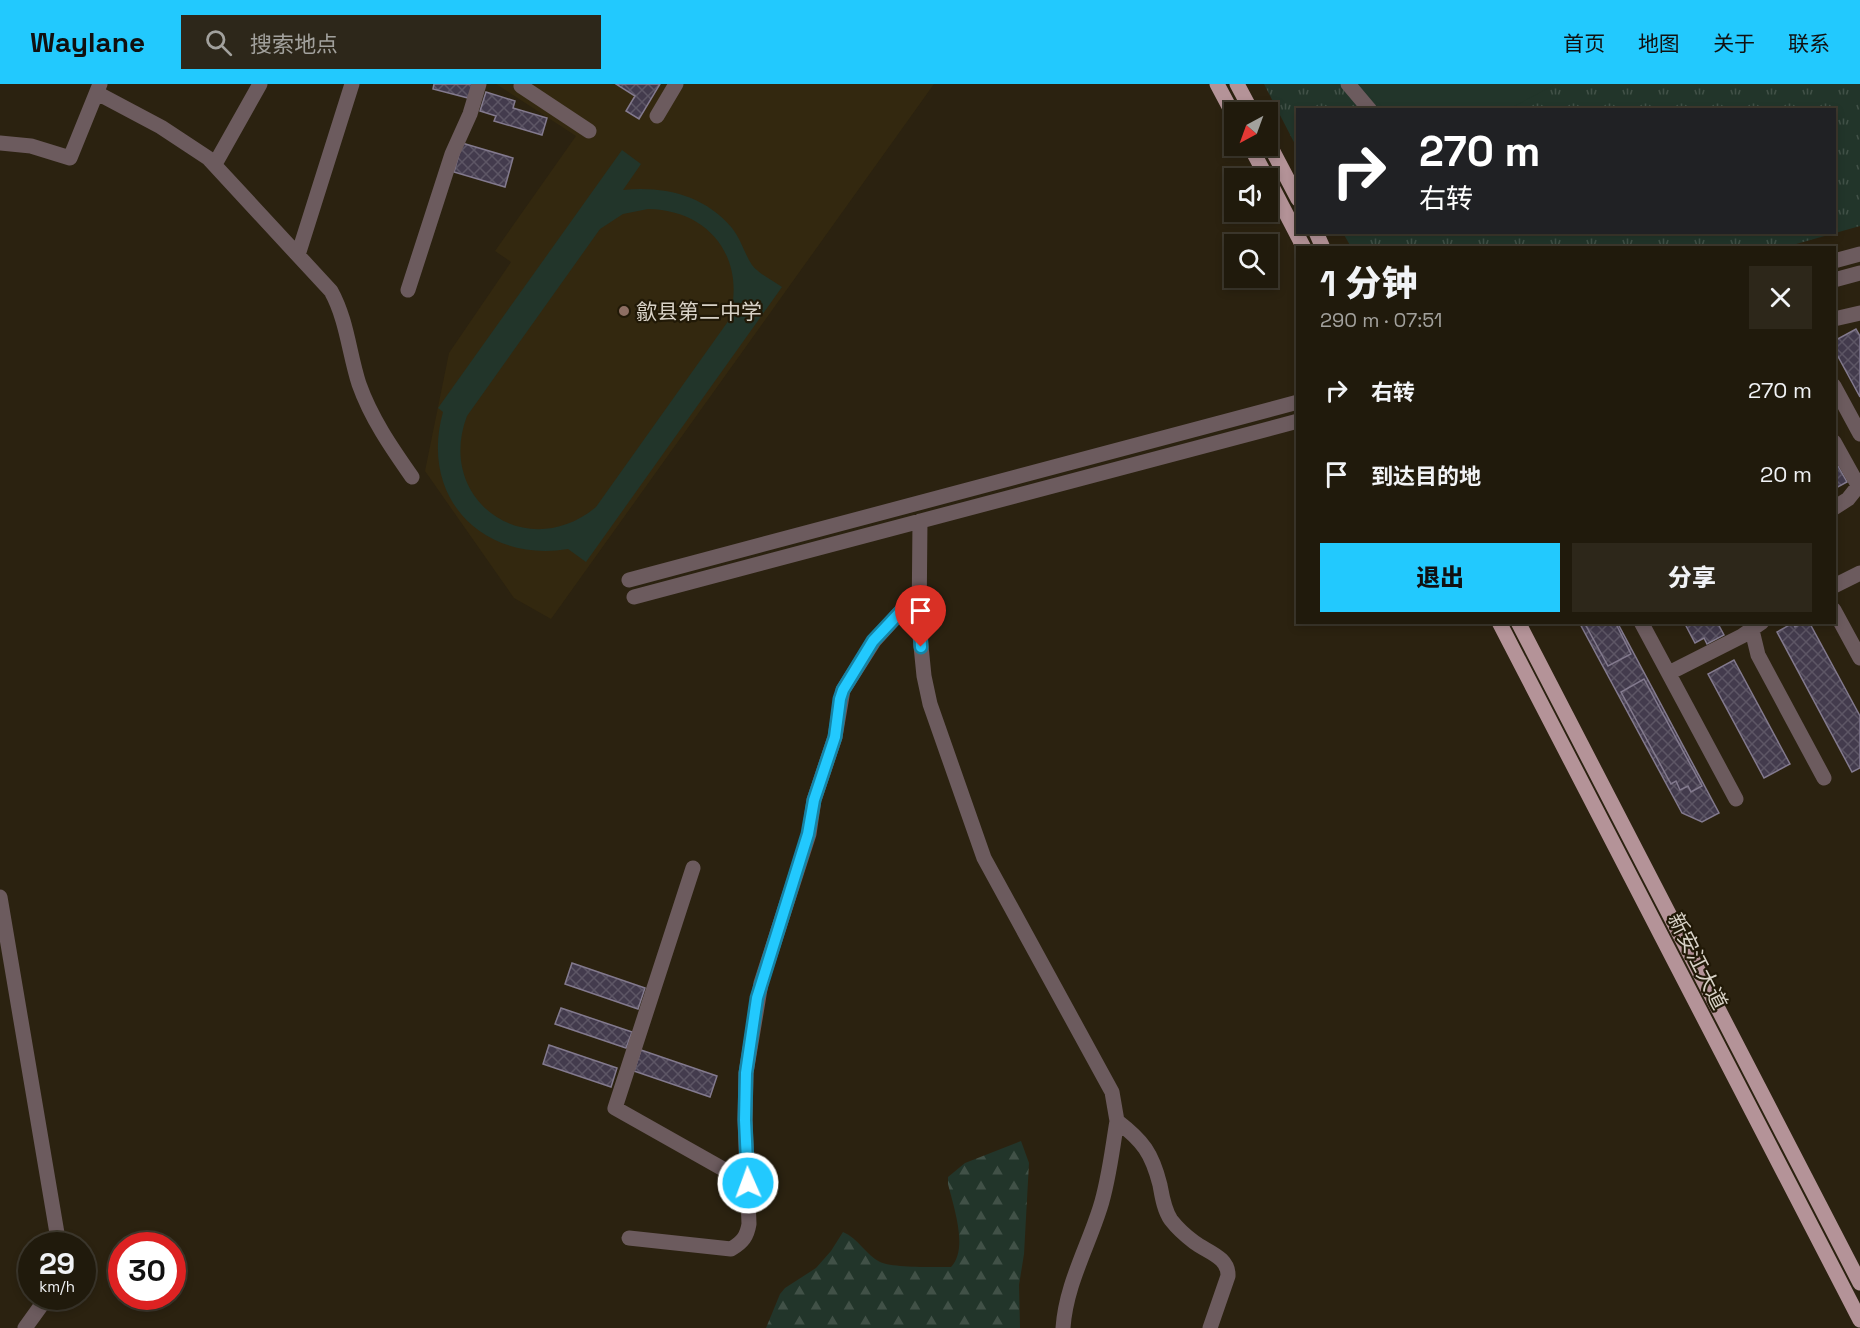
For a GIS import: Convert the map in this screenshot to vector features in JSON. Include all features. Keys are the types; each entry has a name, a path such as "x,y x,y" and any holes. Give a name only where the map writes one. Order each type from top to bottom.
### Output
{"main road":[{"path":"1217,84 1227,102"},
{"path":"1237,84 1247,102"},
{"path":"1275,156 1296,195"},
{"path":"1278,198 1296,233"},
{"name":"新安江大道","path":"1500,624 1860,1320"},
{"name":"新安江大道","path":"1519,624 1860,1282"}],"street":[{"path":"215,164 260,84"},
{"path":"298,255 352,84"},
{"path":"408,290 452,154 470,114 479,84"},
{"path":"522,84 521,86 589,131"},
{"path":"657,116 676,84"},
{"path":"1348,84 1368,108"},
{"path":"0,143 31,146 70,159 98,88 215,164 331,291 340,307 360,385 383,437 412,477"},
{"path":"1836,260 1860,254"},
{"path":"1836,279 1860,273"},
{"path":"1836,319 1860,313"},
{"path":"1836,390 1860,434"},
{"path":"629,580 1296,403"},
{"path":"634,597 1296,422"},
{"path":"1836,445 1859,485 1848,499 1836,507"},
{"path":"920,521 921,647 930,704 978,845 1112,1092 1117,1121 1107,1186 1069,1290 1063,1328"},
{"path":"1836,585 1860,573"},
{"path":"629,1238 731,1249 740,1244 748,1233 746,1073 757,998 808,834 814,800 835,737 843,690 873,641 904,608 919,604"},
{"path":"1836,614 1860,658"},
{"path":"1642,624 1736,799"},
{"path":"1669,673 1742,636 1755,624"},
{"path":"1755,624 1758,655 1824,778"},
{"path":"693,868 615,1108 748,1183"},
{"path":"0,897 57,1232"},
{"path":"1117,1121 1138,1137 1149,1151 1164,1204 1175,1224 1195,1243 1218,1257 1227,1267 1228,1276 1210,1328"},
{"path":"25,1328 38,1310"}],"shaded area":[{"name":"歙县第二中学","path":"496,84 934,84 551,619 514,598 425,471 449,353 511,262 495,251 576,136"}],"green space":[{"path":"1264,84 1860,84 1860,226 1836,233 1836,108 1296,108 1296,146 1278,111 1278,102 1273,102"},
{"path":"1357,84 1556,84 1511,108 1385,108"},
{"path":"622,150 641,164 623,190 668,192 696,200 721,217 732,228 755,268 782,287 586,562 568,549 537,551 509,545 484,534 464,518 449,496 440,471 438,443 443,412 438,408","holes":["648,209 690,218 719,242 728,259 733,277 733,298 729,320 596,507 569,523 542,529 516,526 493,515 475,497 464,474 460,446 467,416 600,229 623,214"]},
{"path":"1344,234 1832,234 1789,246 1350,246"},
{"path":"1021,1141 1029,1163 1024,1254 1019,1285 1020,1328 766,1328 780,1294 785,1288 816,1268 831,1251 843,1232 853,1238 870,1255 886,1264 951,1267 959,1249 959,1238 948,1177 965,1163"}],"building":[{"path":"434,84 476,84 472,99 433,89"},
{"path":"616,84 660,84 639,119 626,111 635,96"},
{"path":"486,92 515,101 513,108 547,118 542,135 494,121 496,116 480,111"},
{"path":"462,143 513,158 505,187 454,172"},
{"path":"1856,329 1860,336 1860,397 1836,353 1836,340"},
{"path":"1836,463 1847,482 1836,488"},
{"path":"1580,624 1618,624 1719,813 1702,822 1682,813"},
{"path":"1585,624 1616,624 1631,654 1608,666"},
{"path":"1685,624 1718,624 1724,635 1707,644 1704,638 1695,643"},
{"path":"1791,624 1795,627 1800,624 1810,624 1860,716 1860,768 1852,772 1777,632"},
{"path":"1734,660 1790,764 1764,778 1708,674"},
{"path":"1644,679 1702,786 1691,792 1688,786 1680,790 1676,781 1671,784 1621,692"},
{"path":"572,963 645,988 638,1009 565,984"},
{"path":"561,1008 632,1032 626,1048 555,1024"},
{"path":"549,1045 617,1068 611,1087 543,1064"},
{"path":"641,1050 717,1076 710,1097 634,1071"}],"place":[{"name":"歙县第二中学","path":"624,311"}],"route":[{"path":"748,1183 745,1120 746,1073 757,998 808,834 814,800 835,737 840,699 843,690 873,641 904,608 919,604 921,647"}]}
